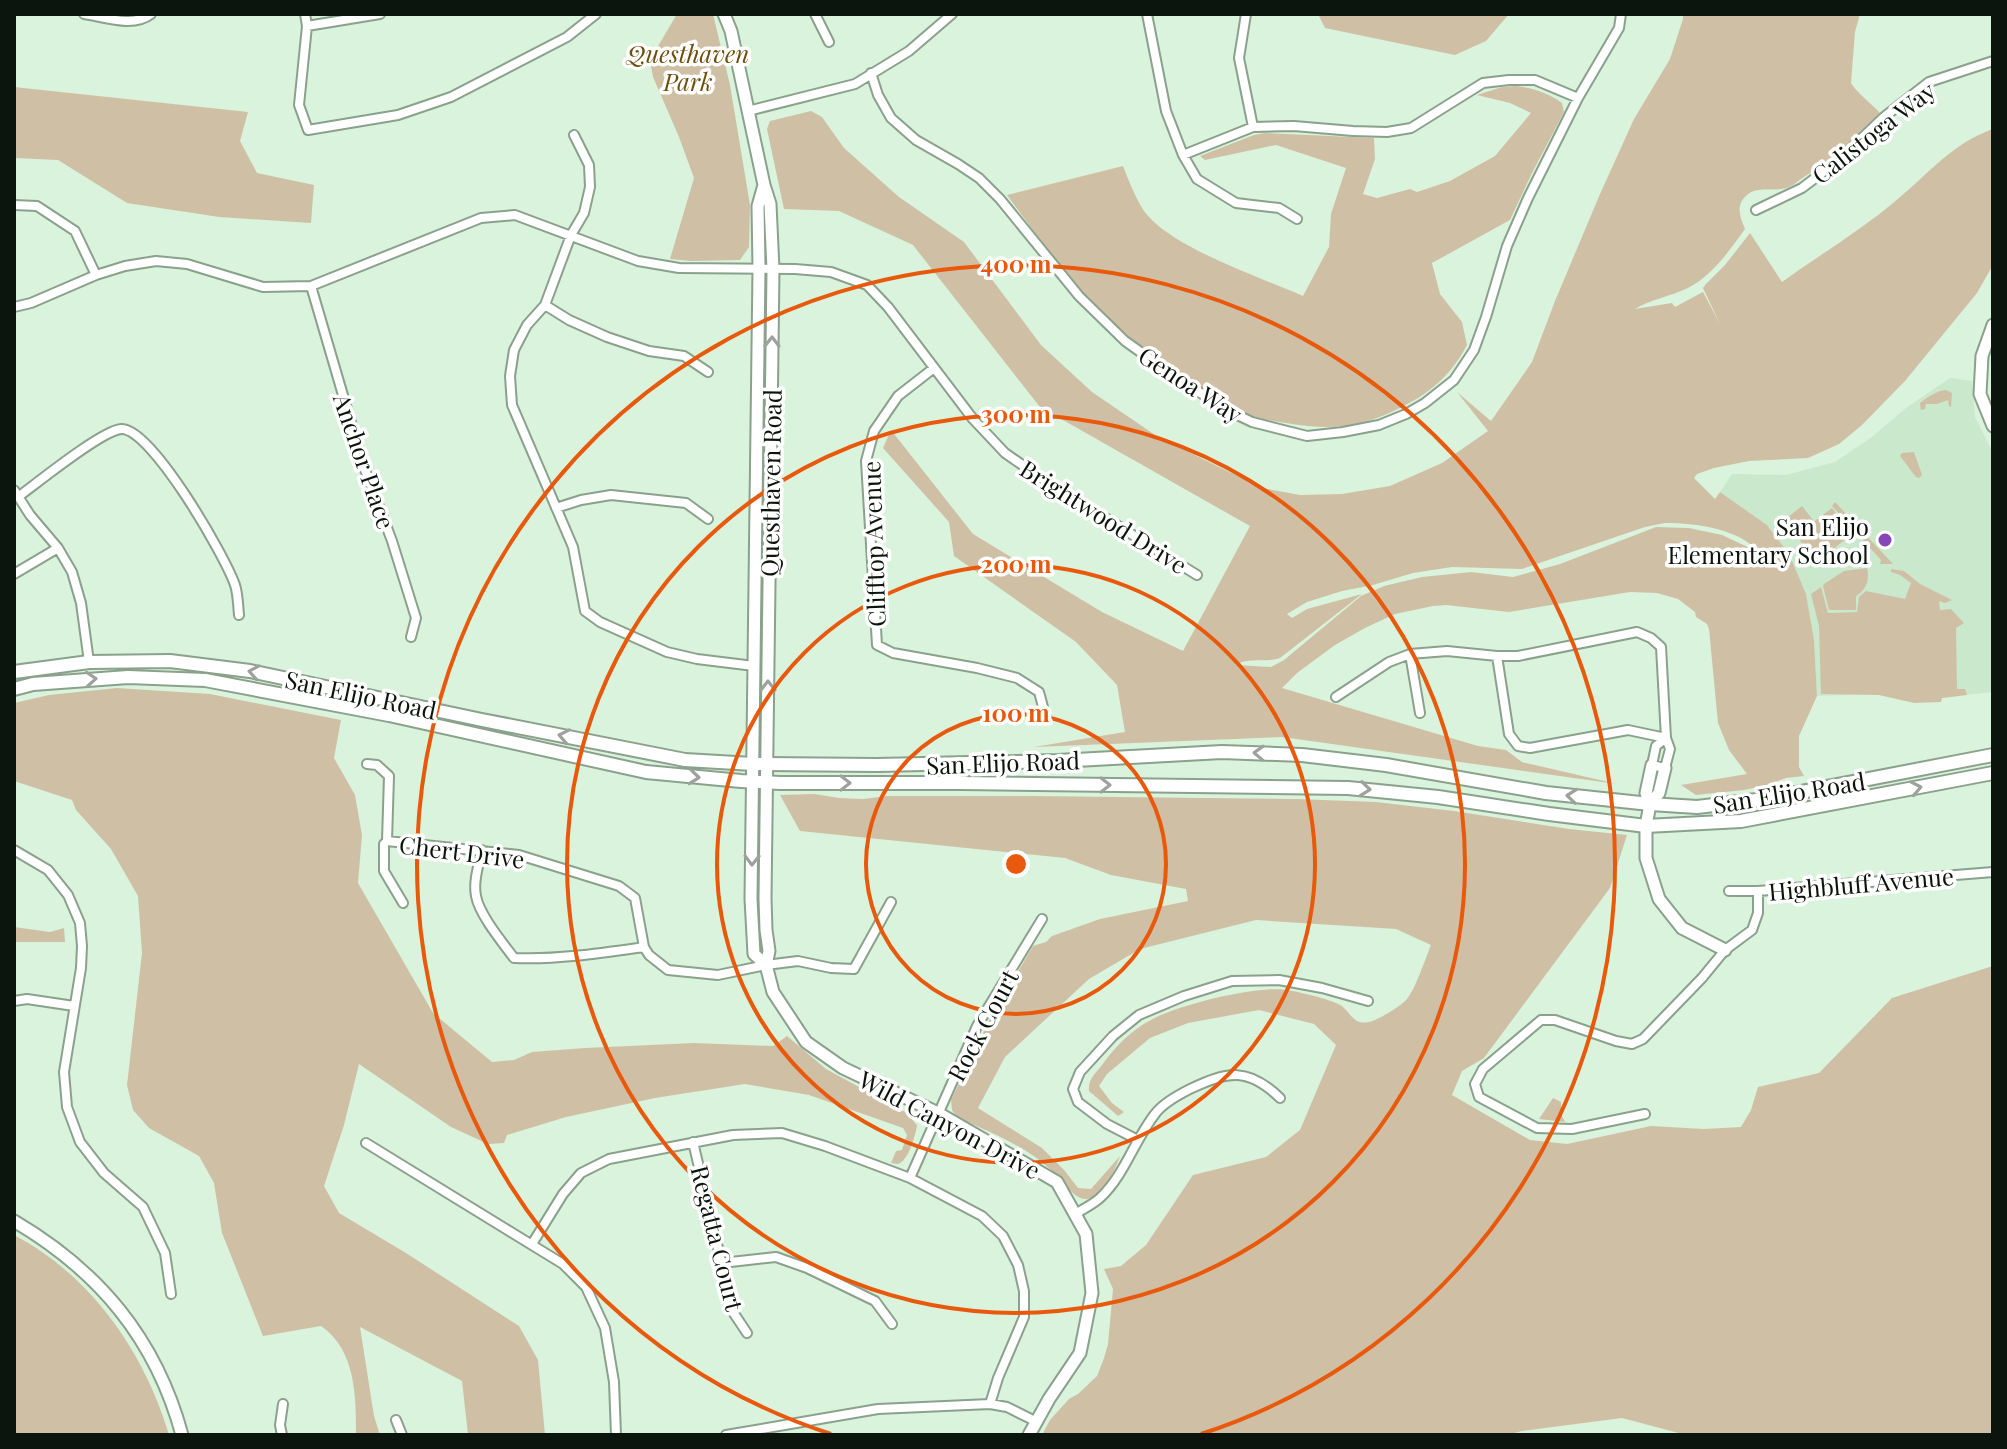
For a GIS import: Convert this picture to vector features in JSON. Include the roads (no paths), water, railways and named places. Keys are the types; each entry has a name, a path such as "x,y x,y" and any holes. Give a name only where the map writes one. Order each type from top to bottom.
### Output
{"main road":[{"name":"San Elijo Road","path":"14,672 89,662 170,661 250,671 685,760 877,765 1058,761 1222,752 1302,755 1386,765 1546,793 1697,807 1765,799 1993,755"},
{"name":"San Elijo Road","path":"14,689 33,684 128,677 205,680 389,715 646,772 753,782 1348,788 1438,797 1646,826 1741,821 1993,773"}],"street":[{"path":"84,14 131,21 148,17"},
{"path":"305,14 307,26 299,105 308,130 398,115 451,97 567,37 596,14"},
{"path":"307,26 380,14"},
{"name":"Questhaven Road","path":"724,14 731,31 770,204 773,269 767,783"},
{"path":"815,14 829,42"},
{"path":"748,111 855,84 909,51 952,14"},
{"path":"1147,14 1166,111 1183,155 1197,179 1236,203 1279,208 1297,219"},
{"path":"1246,14 1239,58 1253,127"},
{"name":"Genoa Way","path":"871,73 878,95 891,118 916,140 979,178 1000,199 1079,296 1125,341 1229,411 1252,422 1307,436 1379,425 1425,403 1454,380 1474,350 1507,246 1528,198 1578,98 1619,28 1621,14"},
{"name":"Calistoga Way","path":"1756,210 1802,188 1929,82 1993,61"},
{"path":"1183,155 1253,127 1294,126 1387,132 1411,128 1483,83 1535,80 1578,98"},
{"path":"574,135 589,165 590,187 584,213 571,235 545,305 527,325 514,350 510,376 512,405 573,547 585,611 600,622 667,652 754,666"},
{"name":"Questhaven Road","path":"753,782 758,206 764,185"},
{"path":"14,205 37,206 75,231 96,275"},
{"name":"Brightwood Drive","path":"311,286 481,218 515,215 638,261 679,268 831,272 867,285 888,307 973,419 1005,453 1197,575"},
{"path":"14,307 31,303 96,275 156,261 187,264 263,287 311,286"},
{"name":"Anchor Place","path":"311,286 364,467 416,618 411,637"},
{"path":"545,305 607,337 649,351 684,356 708,372"},
{"path":"1993,325 1982,356 1980,394 1993,426"},
{"name":"Clifftop Avenue","path":"934,368 898,396 874,431 866,461 877,645 893,653 1017,678 1039,692 1046,718"},
{"path":"89,662 81,603 72,572 58,548 16,494 117,429 129,430 142,441 180,484 236,586 239,615"},
{"path":"556,508 611,495 686,503 708,519"},
{"path":"14,574 58,548"},
{"path":"1336,697 1389,662 1410,654 1447,651 1518,656 1637,632 1651,638 1661,647 1666,738 1670,749 1659,793 1650,804 1646,858 1659,899 1682,928 1725,950"},
{"path":"1410,654 1420,713"},
{"path":"1497,656 1509,734 1518,746 1530,748 1628,730 1666,738"},
{"path":"1650,804 1646,793 1656,746 1666,738"},
{"name":"Chert Drive","path":"367,764 377,765 389,776 384,871 403,903"},
{"path":"1652,765 1665,768"},
{"name":"Wild Canyon Drive","path":"753,782 752,932 754,954 766,965"},
{"name":"Wild Canyon Drive","path":"767,783 765,914 769,951 766,965 773,992 806,1042 843,1068 938,1113 1057,1182 1086,1234 1092,1293 1080,1353 1029,1435"},
{"name":"Chert Drive","path":"387,841 519,855 619,886 635,898 644,947"},
{"path":"14,850 48,870 68,895 80,923 81,968 64,1072 67,1107 80,1142 104,1173 143,1207 165,1253 171,1294"},
{"path":"482,850 476,897 486,918 514,958 644,947 668,970 718,975 798,961 854,969 891,902"},
{"name":"Highbluff Avenue","path":"1729,891 1993,872"},
{"path":"1645,1114 1572,1129 1537,1128 1479,1097 1475,1084 1483,1069 1541,1020 1555,1020 1632,1044 1643,1039 1725,950 1752,930 1758,913 1758,891"},
{"name":"Rock Court","path":"910,1178 977,1026 1042,919"},
{"path":"1138,1140 1107,1124 1078,1102 1073,1089 1080,1072 1113,1036 1139,1015 1232,981 1279,980 1368,1001"},
{"path":"14,1001 27,999 74,1006"},
{"path":"1075,1214 1099,1200 1119,1177 1156,1111 1179,1094 1216,1077 1240,1075 1263,1082 1280,1098"},
{"path":"532,1244 563,1194 581,1173 609,1159 733,1135 782,1133 825,1146 910,1178 982,1216 1003,1236 1018,1265 1024,1291 1024,1317 990,1404"},
{"name":"Regatta Court","path":"693,1142 733,1312 747,1333"},
{"path":"366,1143 563,1264 586,1287 605,1328 614,1382 616,1435"},
{"path":"14,1221 81,1268 122,1311 163,1380 182,1435"},
{"path":"722,1263 776,1257 807,1268 875,1301 892,1324"},
{"path":"282,1435 283,1404"},
{"path":"726,1435 878,1409 990,1404 1007,1407 1037,1422"},
{"path":"396,1420 402,1435"}],"place":[{"name":"San Elijo Elementary School","path":"1885,540"}],"park label":[{"name":"Questhaven Park","path":"688,67"}]}
